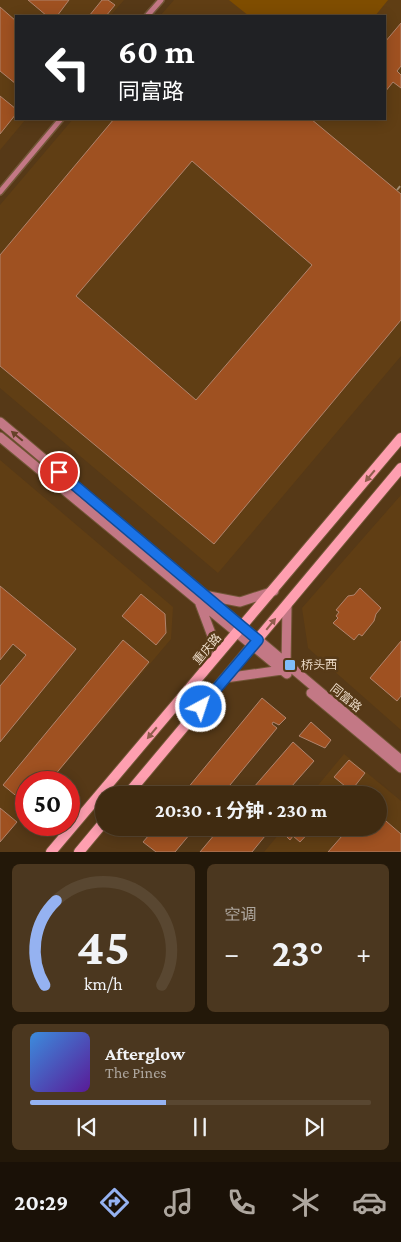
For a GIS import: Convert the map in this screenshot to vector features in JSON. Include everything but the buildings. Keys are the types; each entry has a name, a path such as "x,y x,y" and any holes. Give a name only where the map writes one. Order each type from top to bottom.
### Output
{"main road":[{"name":"重庆路","path":"51,852 239,629 274,591 401,438"},
{"path":"135,786 401,468"},
{"path":"79,852 95,833"}],"street":[{"path":"149,15 161,0"},
{"path":"0,192 60,120"},
{"name":"同富路","path":"0,422 207,596 239,629 401,768"},
{"name":"同富路","path":"0,437 200,604 239,629"},
{"path":"207,596 240,602 274,591"},
{"path":"200,604 212,636 203,673"},
{"path":"225,678 284,667 287,604"},
{"name":"同富路","path":"284,667 401,760"}],"path":[{"path":"397,190 401,185"}],"shaded area":[{"path":"0,0 124,0 111,15 15,15 15,120 25,120 0,150"},
{"path":"174,0 401,0 401,356 218,573 0,388 0,205 72,120 386,120 386,15 161,15"},
{"path":"229,0 388,0 376,15 248,15"},
{"path":"0,460 173,607 171,639 59,771 15,771 15,824 0,842"},
{"path":"401,495 401,730 308,648 302,608"},
{"path":"344,754 383,786 317,786"},
{"path":"387,789 401,801 401,852 264,852 277,836 387,836"}],"place":[{"name":"桥头西","path":"290,665"}],"route":[{"path":"59,472 258,640 201,707"}]}
